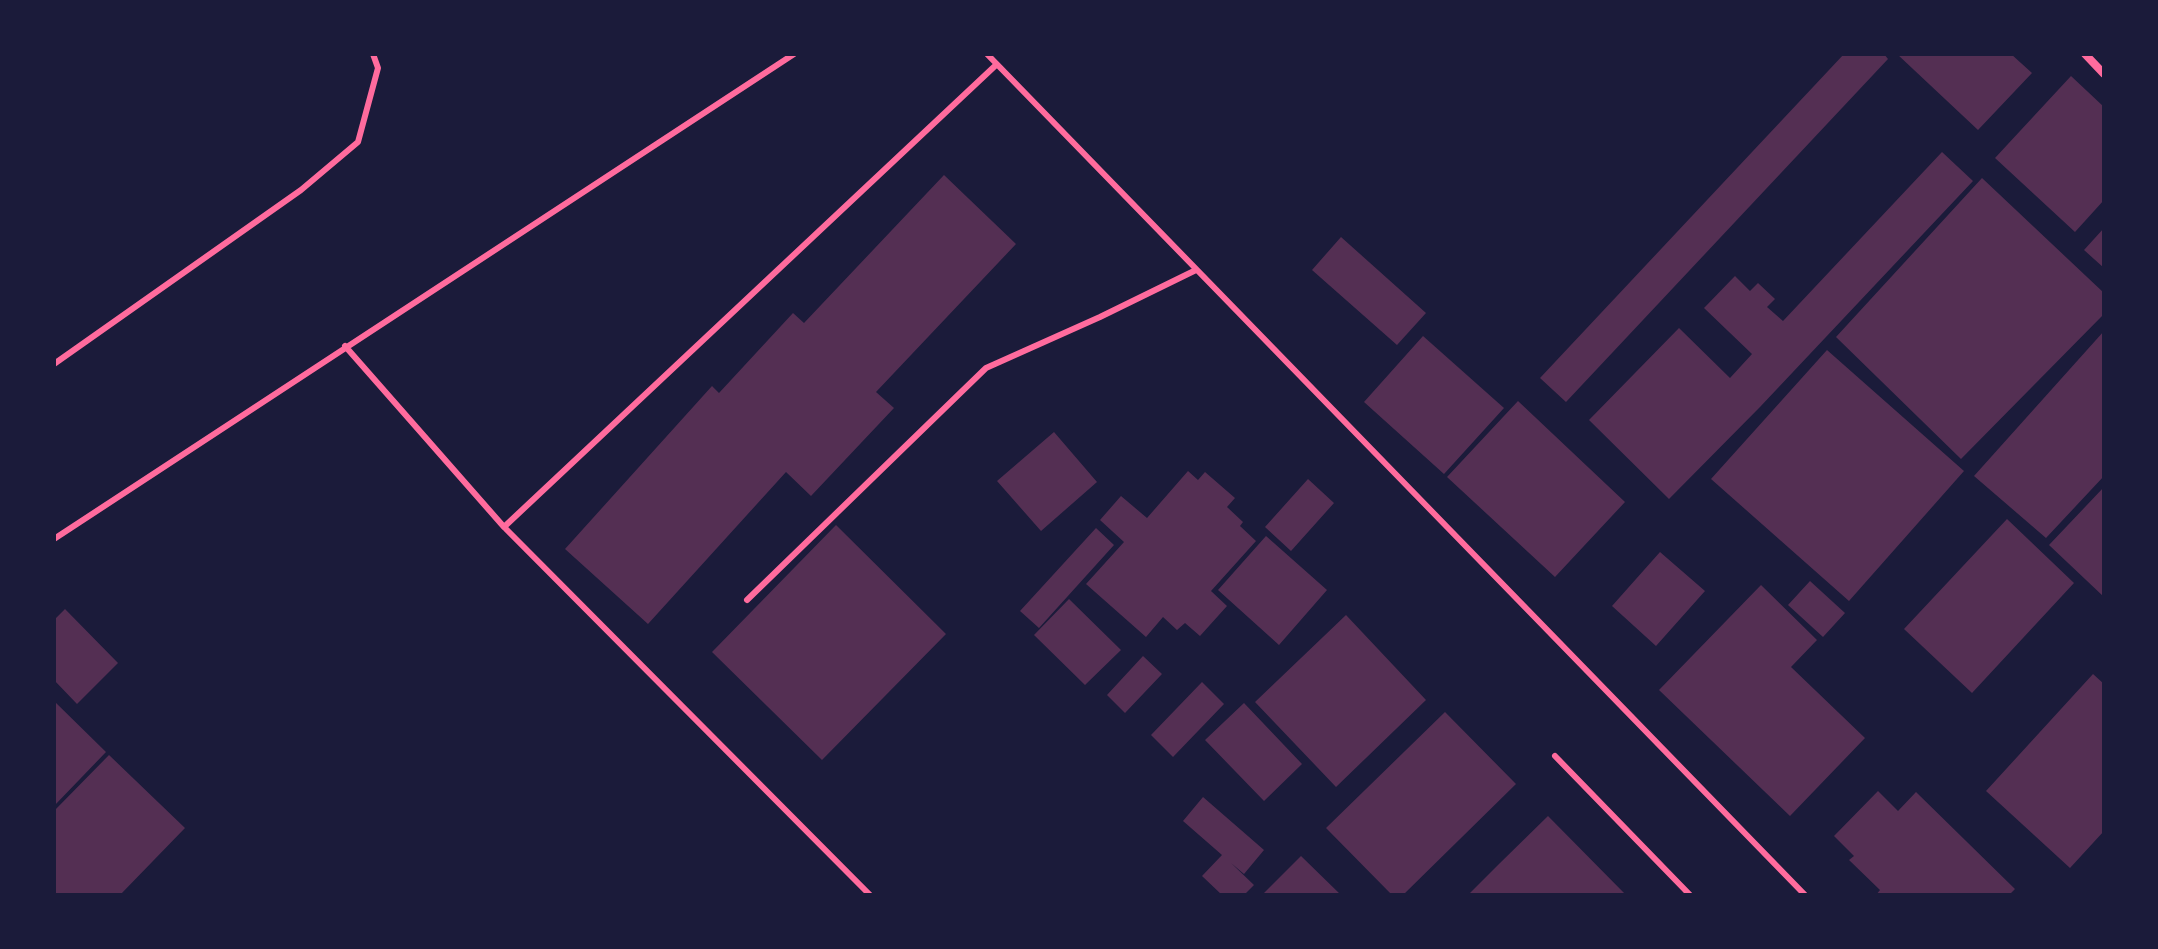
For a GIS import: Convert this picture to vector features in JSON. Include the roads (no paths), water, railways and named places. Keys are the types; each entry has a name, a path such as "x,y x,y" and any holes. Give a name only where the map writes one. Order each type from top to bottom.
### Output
{"street":[{"path":"2085,54 2104,74"}],"lane":[{"path":"54,364 301,190 358,142 378,68 373,54"},
{"path":"54,539 794,54"},
{"path":"987,54 1805,895"},
{"path":"504,527 996,65"},
{"path":"747,600 986,368 1196,270"},
{"path":"345,346 504,527 870,895"},
{"path":"1555,756 1690,895"}]}
